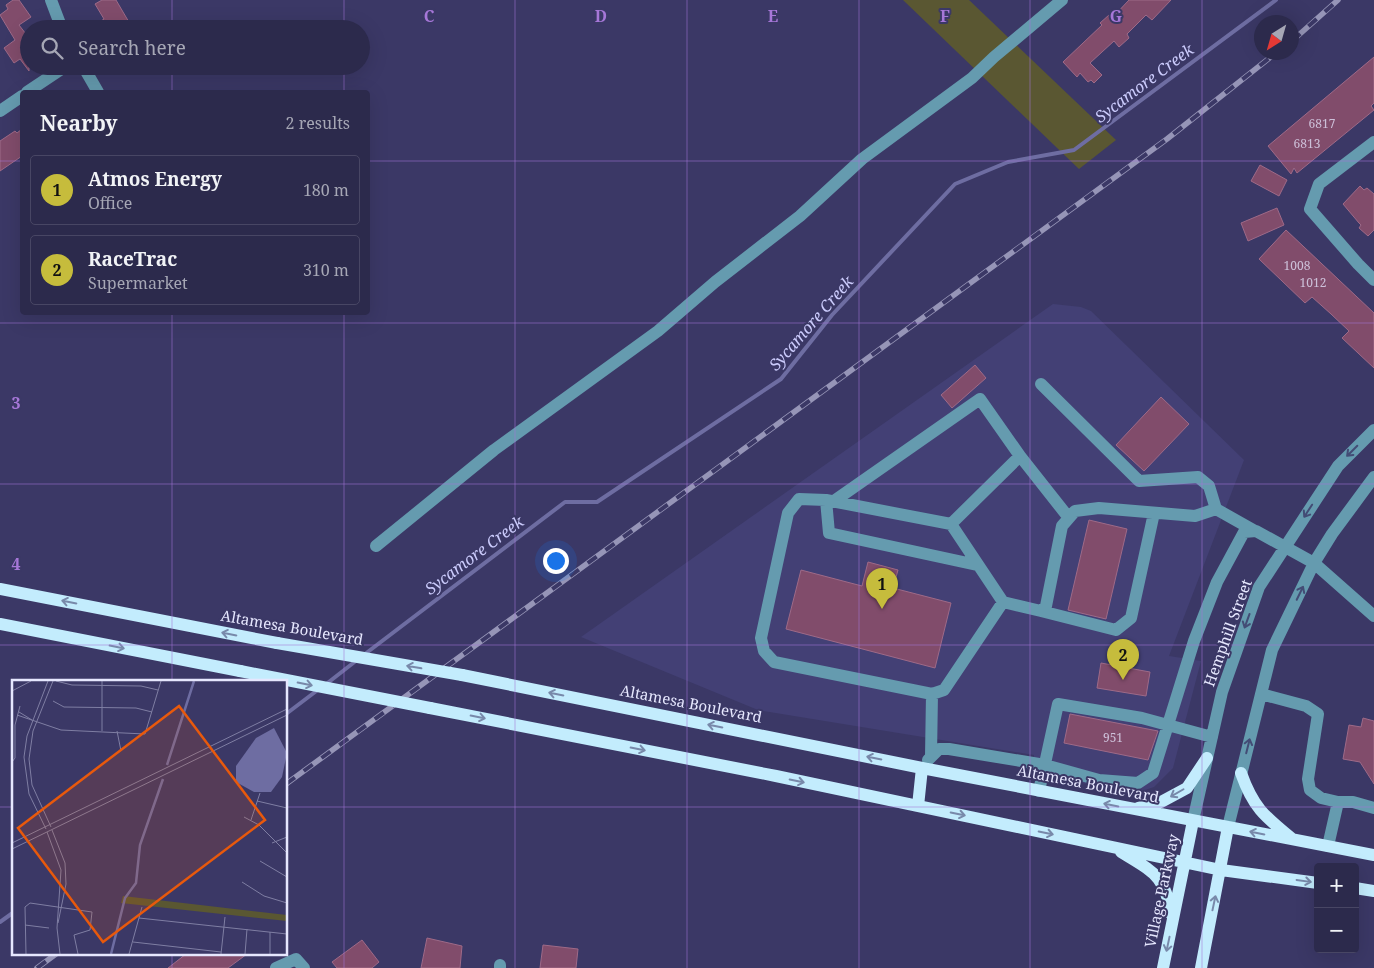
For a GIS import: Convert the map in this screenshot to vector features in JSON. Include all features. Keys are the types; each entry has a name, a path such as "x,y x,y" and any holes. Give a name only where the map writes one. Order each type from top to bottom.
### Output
{"main road":[{"name":"Altamesa Boulevard","path":"0,589 277,643 462,675 922,768 1374,855"},
{"path":"0,624 286,680"},
{"path":"288,680 918,806 1221,870 1314,882"},
{"path":"1133,809 1161,802 1187,788 1207,758"},
{"path":"918,806 922,768"},
{"path":"1241,773 1249,798 1264,817 1293,840"},
{"name":"Village Parkway","path":"1163,968 1193,821"},
{"path":"1201,968 1228,827"},
{"path":"1115,848 1148,869 1160,880 1168,892 1173,923"},
{"path":"1359,888 1374,890"}],"street":[{"path":"51,0 59,20"},
{"path":"376,546 494,450 658,331 715,282 800,216 862,159 972,78 1020,34 1062,0"},
{"path":"30,90 52,75"},
{"path":"88,75 97,90"},
{"path":"0,111 20,97"},
{"path":"1374,142 1319,184 1310,209 1374,280"},
{"path":"1042,384 1139,481 1198,477 1209,486 1216,509 1314,563 1374,616"},
{"path":"830,501 980,399 1020,456 1069,518"},
{"name":"Hemphill Street","path":"1193,821 1222,692 1259,588 1338,466 1374,430"},
{"path":"950,524 1020,456"},
{"path":"1228,827 1272,650 1314,563 1332,534 1374,477"},
{"path":"1002,602 944,690 932,694 774,662 764,651 761,638 788,512 800,499 830,501 950,524 1002,602 1116,630 1131,618 1154,513"},
{"path":"830,501 829,533 977,565"},
{"path":"1041,611 1046,606 1062,526 1075,511 1099,508 1195,516 1216,509"},
{"path":"922,768 938,749 949,749 1045,765 1099,780 1138,783 1153,773 1194,641 1217,582 1244,532 1256,532"},
{"path":"931,756 932,694"},
{"path":"1261,694 1306,706 1318,714 1308,780 1310,790 1322,798 1370,806 1374,818"},
{"path":"1039,791 1058,704 1142,718 1212,737"},
{"path":"1328,846 1338,802"},
{"path":"276,968 300,964"}],"shaded area":[{"path":"903,0 969,0 1116,140 1079,169"},
{"path":"1053,304 1081,307 1091,311 1244,460 1169,656 1201,661 1173,768 1154,787 1139,792 1031,775 1034,755 758,710 581,637"}],"building":[{"path":"13,0 19,0 31,17 26,20 20,20 20,59 14,63 4,48 15,40 0,15 8,9 6,5"},
{"path":"102,0 116,0 128,20 102,20 104,19 95,4"},
{"path":"1129,0 1171,0 1152,20 1146,15 1127,34 1129,38 1119,47 1114,41 1090,63 1102,75 1094,83 1091,80 1088,82 1080,73 1077,77 1063,62 1102,25 1100,23 1109,15 1112,18"},
{"path":"1374,57 1374,103 1371,106 1374,110 1297,173 1294,168 1291,174 1268,146"},
{"path":"15,131 17,133 20,131 20,157 0,171 0,141"},
{"path":"1260,165 1287,180 1279,196 1251,181"},
{"path":"1360,186 1364,190 1367,188 1374,194 1374,230 1368,236 1359,228 1361,225 1343,204"},
{"path":"1277,208 1284,225 1248,241 1241,223"},
{"path":"1286,230 1374,313 1374,368 1342,338 1349,331 1312,297 1305,303 1259,259"},
{"path":"975,365 986,378 952,408 941,395"},
{"path":"1161,397 1189,424 1144,471 1116,445"},
{"path":"1089,520 1127,529 1106,619 1068,610"},
{"path":"868,562 898,570 893,588 951,603 935,668 786,629 801,570 862,586"},
{"path":"1101,663 1150,672 1146,696 1097,688"},
{"path":"1070,714 1158,731 1148,760 1064,743"},
{"path":"1363,718 1374,721 1374,784 1360,762 1343,759 1349,725 1361,727"},
{"path":"427,938 462,946 460,968 421,968"},
{"path":"362,940 379,962 372,968 337,968 332,962"},
{"path":"543,945 578,949 576,968 540,968"},
{"path":"183,956 244,956 228,968 168,968"}],"waterway":[{"name":"Sycamore Creek","path":"365,654 565,502 597,502 781,379 832,315 955,184 1008,162 1074,150 1276,0"},
{"name":"Sycamore Creek","path":"325,685 357,660"},
{"name":"Sycamore Creek","path":"288,712 319,689"},
{"name":"Sycamore Creek","path":"0,922 12,913"}],"railway":[{"path":"1299,35 1338,0"},
{"path":"288,783 1167,139 1267,60"},
{"path":"37,968 53,956"}],"place":[{"name":"Atmos Energy","path":"882,609"},
{"name":"RaceTrac","path":"1123,680"}]}
